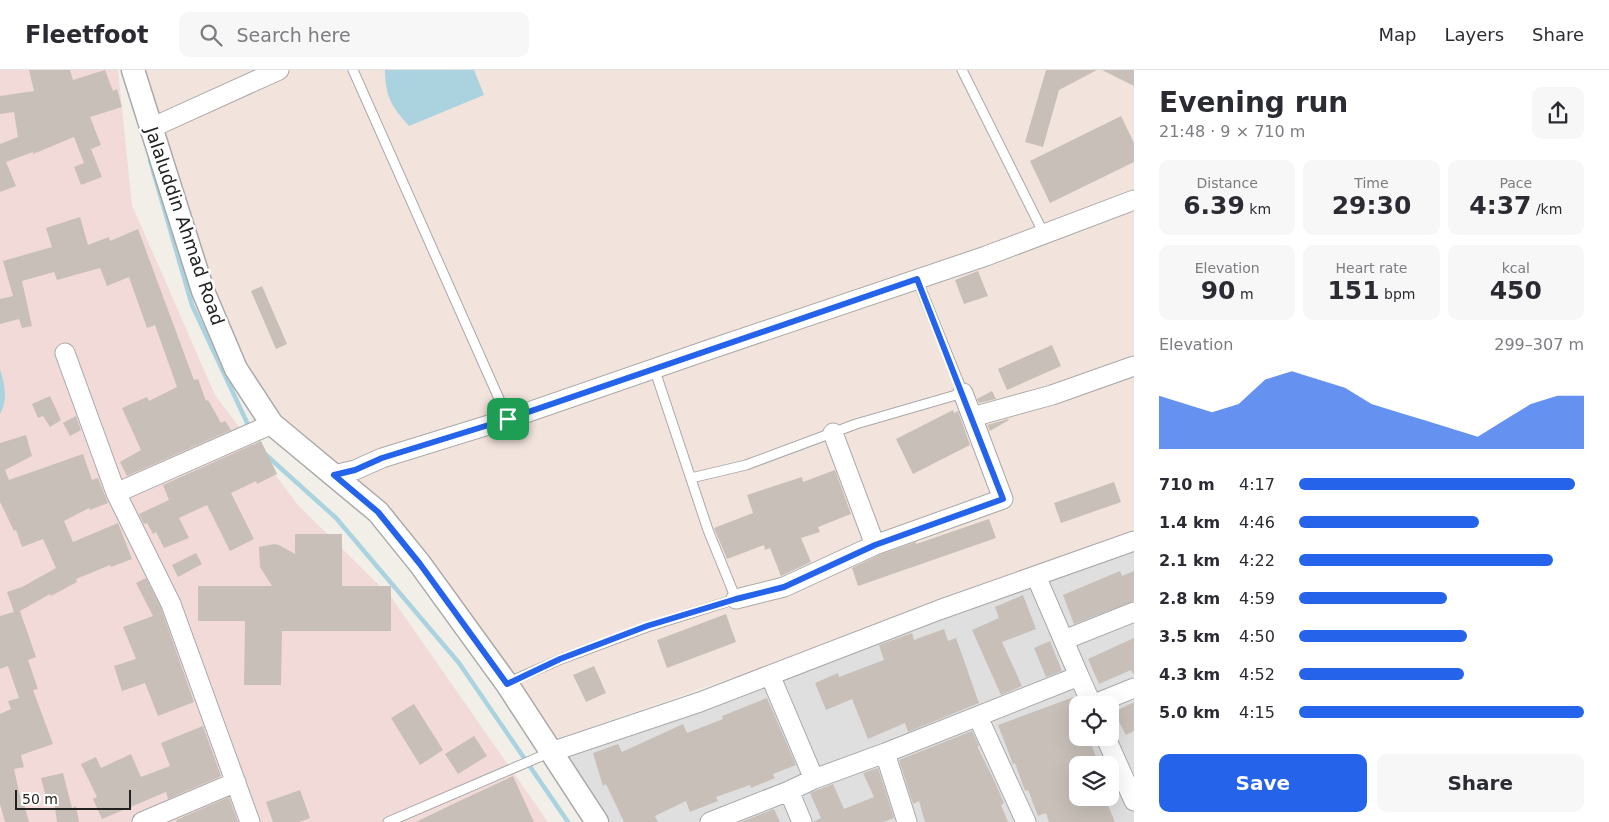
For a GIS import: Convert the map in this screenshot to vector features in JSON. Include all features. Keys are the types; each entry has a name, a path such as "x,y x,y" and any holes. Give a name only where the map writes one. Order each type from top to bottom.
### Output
{"street":[{"name":"Jalaluddin Ahmad Road","path":"133,70 202,291 236,369 272,424 378,512 420,564 507,684 596,822"},
{"path":"151,128 279,70"},
{"path":"334,475 355,470 382,458 508,419 986,256 1134,200"},
{"path":"65,353 116,494 171,604 250,822"},
{"path":"972,418 1052,396 1134,366"},
{"path":"736,599 784,587 875,545 1003,499 963,393"},
{"path":"116,494 272,424"},
{"path":"833,433 875,545"},
{"path":"551,752 700,702 939,610 1134,542"},
{"path":"1036,576 1088,696"},
{"path":"1064,640 1134,612"},
{"path":"770,675 814,779"},
{"path":"710,822 789,791 814,779 1080,676"},
{"path":"1114,696 1134,688"},
{"path":"978,717 1026,822"},
{"path":"1110,746 1134,801"},
{"path":"885,753 908,822"},
{"path":"142,822 236,782"},
{"path":"789,791 802,822"}],"lane":[{"path":"353,70 508,419"},
{"path":"962,70 1044,234"},
{"path":"691,478 746,465 856,424 963,393 917,279"},
{"path":"507,684 560,659 647,626 736,599 708,530 654,368"},
{"path":"388,822 551,752"}],"shaded area":[{"path":"0,70 118,70 132,205 215,395 298,505 391,597 548,822 0,822"},
{"path":"139,70 1134,70 1134,537 546,743 378,512 236,369"},
{"path":"1134,549 1134,822 610,822 564,753"}],"water":[{"path":"385,70 474,70 484,95 409,126 398,113 388,95"},
{"path":"0,369 5,392 3,409 0,414"}],"building":[{"path":"29,70 70,70 73,80 105,70 113,91 117,89 122,107 90,117 101,145 91,149 102,177 81,185 74,167 84,163 74,137 33,154 33,152 6,162 16,186 0,192 0,144 18,137 14,112 0,114 0,96 34,91"},
{"path":"1046,70 1097,70 1059,90 1043,147 1025,142"},
{"path":"1102,70 1134,70 1134,86"},
{"path":"1121,116 1134,143 1134,162 1050,203 1030,161"},
{"path":"80,217 88,245 109,237 110,241 138,229 194,380 198,379 206,401 208,400 221,423 225,421 231,430 127,476 120,462 141,450 122,408 147,397 149,401 177,387 155,325 147,328 129,277 107,286 100,268 57,280 54,272 22,281 32,326 22,328 19,319 0,324 0,299 13,296 3,261 52,247 46,228"},
{"path":"978,271 988,296 964,304 955,280"},
{"path":"262,286 287,344 276,349 251,291"},
{"path":"1052,345 1061,366 1007,390 998,369"},
{"path":"992,391 996,399 979,403 977,399"},
{"path":"50,396 61,420 50,427 43,416 38,418 32,404"},
{"path":"953,410 954,413 958,411 970,445 913,474 896,439"},
{"path":"76,416 81,430 70,436 63,423"},
{"path":"1008,419 990,431 987,425"},
{"path":"26,435 32,456 5,470 9,480 83,454 92,480 98,478 108,503 90,510 89,508 64,521 73,542 118,523 132,559 111,567 110,565 76,579 77,582 51,596 50,594 20,611 36,657 28,660 38,689 33,690 53,744 21,755 24,767 14,769 22,805 24,804 29,822 5,822 0,804 0,714 11,709 8,701 19,698 8,666 0,669 0,616 14,612 7,592 22,587 56,568 43,539 22,547 16,530 14,531 0,502 0,443"},
{"path":"261,441 277,474 257,484 256,481 231,493 254,539 230,551 207,505 179,518 189,538 164,548 156,532 153,534 147,523 144,524 139,514 169,500 163,485"},
{"path":"835,470 851,514 818,527 820,532 801,538 811,562 781,576 770,548 765,550 764,545 727,559 714,528 753,513 747,495 802,477 803,482"},
{"path":"1114,482 1121,502 1061,523 1054,503"},
{"path":"989,519 996,538 858,586 852,568 879,555"},
{"path":"295,534 342,534 342,586 391,586 391,631 282,631 281,685 244,685 245,621 198,621 198,586 272,586 260,567 259,547 274,544 295,554"},
{"path":"196,553 202,564 178,577 172,565"},
{"path":"1120,571 1122,576 1134,571 1134,601 1074,624 1063,595"},
{"path":"146,578 161,608 194,702 158,716 145,683 122,691 114,666 136,659 123,627 153,616 136,583"},
{"path":"1023,595 1036,629 1002,642 1022,686 1001,695 972,630 999,618 995,607"},
{"path":"726,614 736,642 667,668 657,640"},
{"path":"944,629 948,641 956,638 979,703 908,732 905,723 868,739 852,699 826,710 815,683 838,673 839,677 884,660 879,645 912,633 914,640"},
{"path":"1134,638 1134,675 1131,670 1099,684 1088,659"},
{"path":"1050,641 1062,671 1046,677 1034,648"},
{"path":"594,666 606,693 586,702 573,675"},
{"path":"767,698 796,765 773,774 775,778 751,788 750,785 716,797 718,801 690,812 686,801 655,816 658,822 624,822 606,784 603,786 593,753 618,744 622,752 683,724 687,733 723,719 722,716"},
{"path":"1069,699 1069,746 1092,746 1096,756 1069,756 1069,806 1108,806 1115,822 1049,822 1046,813 1038,816 1028,790 1025,791 1015,763 1013,764 998,725"},
{"path":"1134,702 1134,731 1126,735 1119,722 1119,710"},
{"path":"414,704 443,750 420,765 391,718"},
{"path":"203,726 221,776 168,799 166,792 102,819 93,799 97,797 81,764 96,757 101,768 131,754 141,777 170,766 161,743"},
{"path":"972,731 979,746 977,746 1004,803 1001,805 1008,822 925,822 919,801 913,804 899,760"},
{"path":"474,736 487,756 458,774 445,754"},
{"path":"878,768 894,818 883,822 813,822 821,818 810,793 833,784 844,809 874,797 863,773"},
{"path":"63,773 72,808 76,806 79,822 57,822 53,795 46,797 41,778"},
{"path":"513,776 534,822 416,822 453,804"},
{"path":"300,790 310,818 299,822 273,822 266,802"},
{"path":"229,797 238,822 177,822 176,820"},
{"path":"774,809 780,822 741,822"}],"waterway":[{"path":"150,160 192,305 250,429"},
{"path":"265,454 336,518 459,663 568,822"}],"route":[{"path":"917,279 1003,499 875,545 784,587 736,599 647,626 560,659 507,684 420,564 378,512 334,475 355,470 382,458 508,419 917,279"}]}
